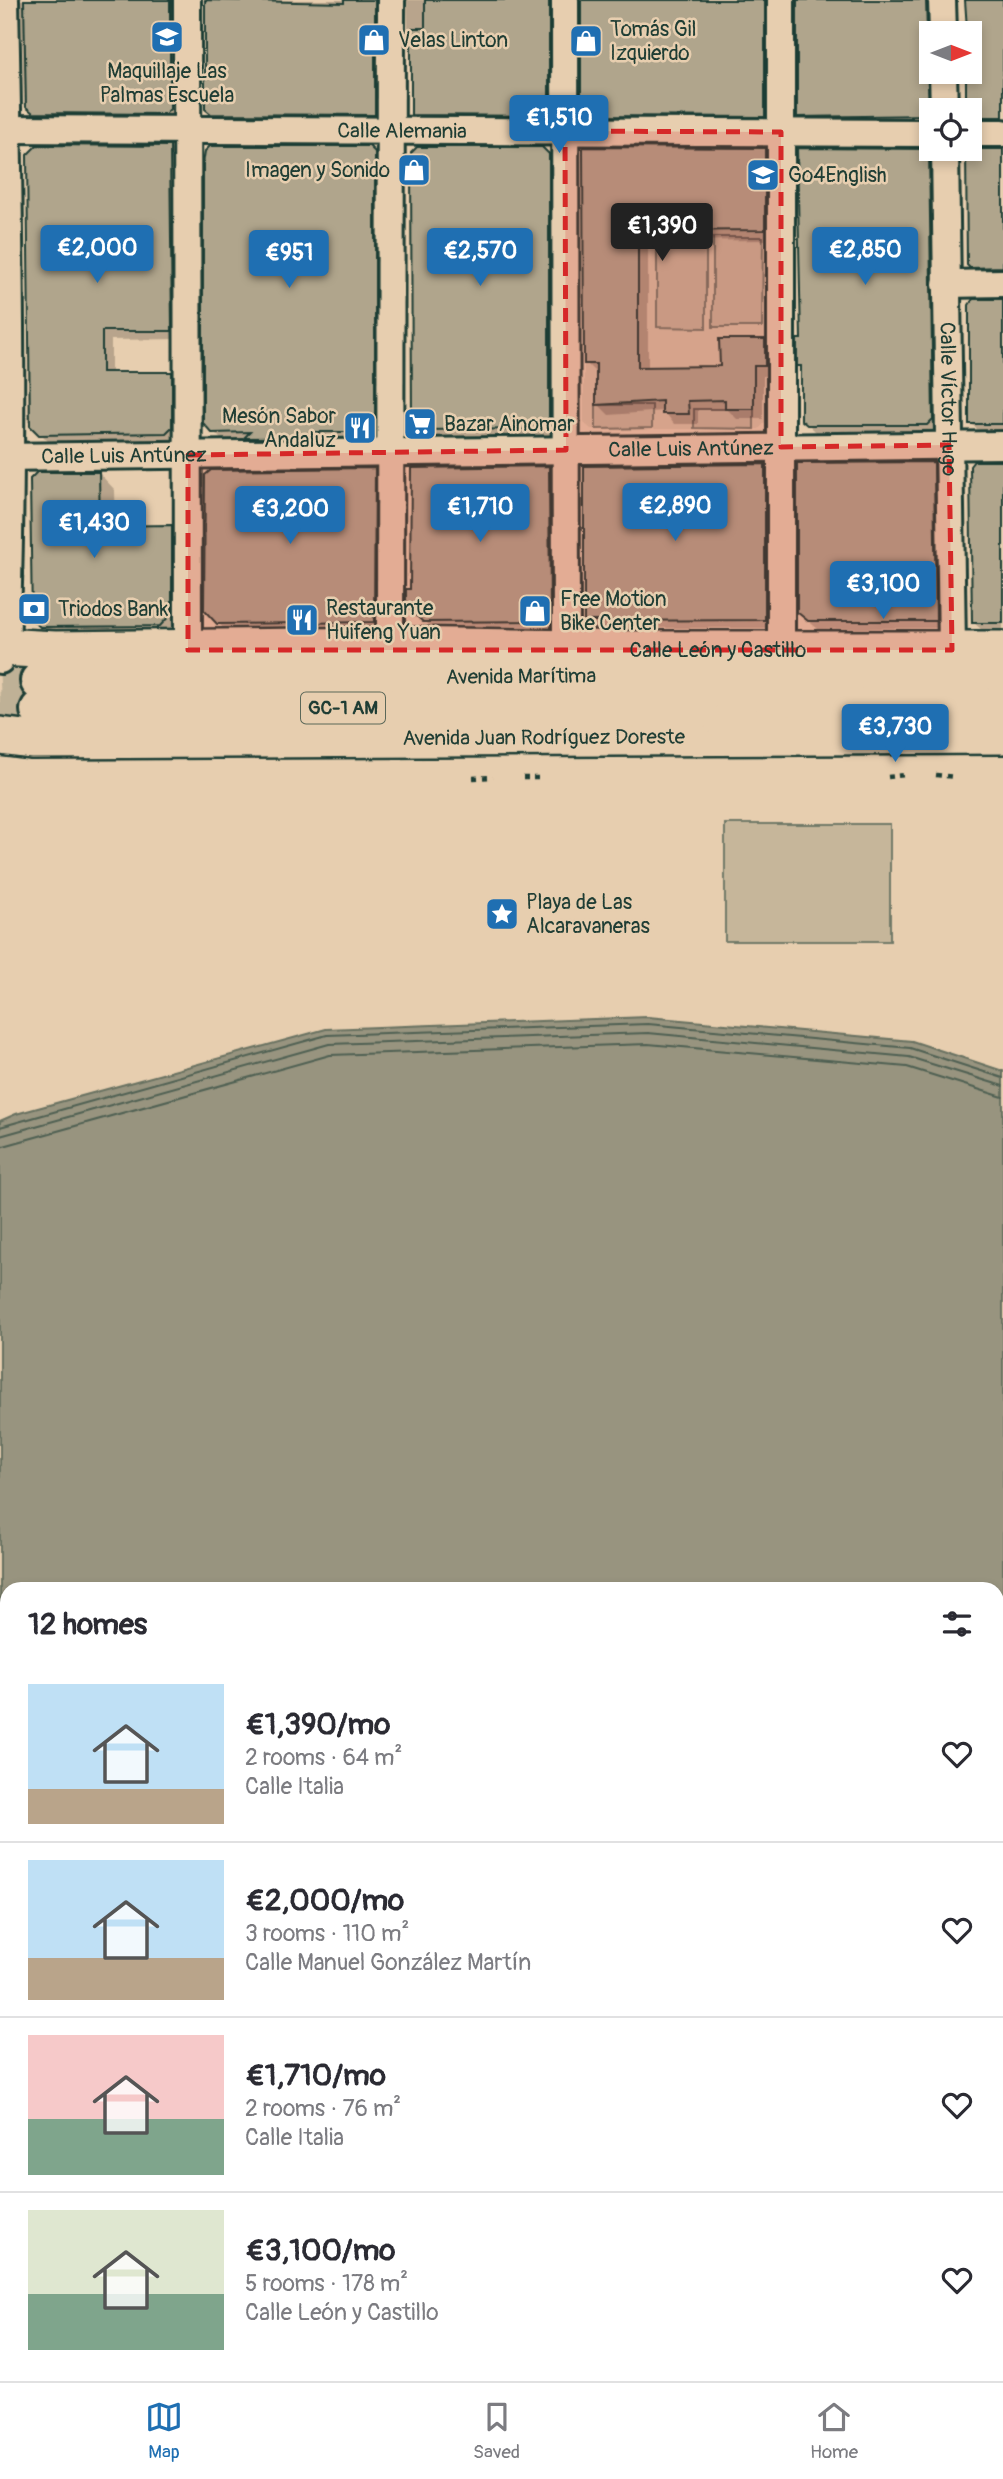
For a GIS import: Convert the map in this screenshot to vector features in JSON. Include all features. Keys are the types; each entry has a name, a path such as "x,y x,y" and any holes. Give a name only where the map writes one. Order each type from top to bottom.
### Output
{"highway":[{"path":"644,677 704,663 769,658"},
{"name":"Avenida Marítima","path":"644,677 769,658 1003,676"},
{"path":"644,677 787,736 917,707"},
{"name":"Avenida Marítima","path":"45,681 644,677 917,707 1003,707"}],"street":[{"path":"3,639 5,0"},
{"path":"187,0 188,650"},
{"path":"390,646 391,0"},
{"path":"565,0 566,649"},
{"path":"769,658 781,447 781,0"},
{"path":"942,0 943,21"},
{"name":"Calle Alemania","path":"4,129 919,132"},
{"path":"982,133 1003,133"},
{"name":"Calle Víctor Hugo","path":"944,161 952,650"},
{"path":"946,284 1003,283"},
{"name":"Calle Luis Antúnez","path":"5,457 1003,445"},
{"name":"Calle León y Castillo","path":"3,639 45,681 188,650 390,646 566,649 644,677"},
{"name":"Calle León y Castillo","path":"769,658 1003,650"},
{"name":"Avenida Juan Rodríguez Doreste","path":"0,736 31,740 1003,735"}],"path":[{"path":"888,777 905,775"},
{"path":"936,775 955,777"},
{"path":"473,778 493,777"},
{"path":"523,778 542,778"}],"highlighted area":[{"path":"565,131 781,132 781,447 949,445 952,650 188,650 188,455 566,450"}],"shaded area":[{"path":"767,230 767,420 759,429 591,429 584,423 584,231"},
{"path":"713,237 763,237 762,327 713,327"},
{"path":"657,238 706,238 706,328 657,327"},
{"path":"596,405 652,405 652,428 596,429"},
{"path":"694,409 754,409 754,429 694,428"},
{"path":"725,824 890,824 890,941 725,941"}],"water":[{"path":"648,1017 912,1041 1003,1071 1003,1582 0,1582 0,1121 16,1114 326,1029"}],"building":[{"path":"24,0 170,0 170,109 165,114 33,113 26,107"},
{"path":"205,0 344,3 344,0 375,0 375,115 211,114 205,109"},
{"path":"425,0 549,0 549,116 411,115 411,28 425,28"},
{"path":"581,0 765,0 765,117 581,116"},
{"path":"797,0 926,0 927,21 919,21 919,84 928,84 929,98 919,98 919,115 797,117"},
{"path":"965,0 1003,0 1003,117 982,117 982,98 966,98 966,84 982,84 982,21 966,21"},
{"path":"37,145 170,146 172,331 102,331 102,372 172,372 172,427 166,433 39,435 30,426 27,155"},
{"path":"210,146 369,146 375,152 375,432 314,432 323,437 244,438 250,432 212,433 203,423 203,164 205,151"},
{"path":"417,147 542,147 549,154 549,424 543,429 412,430 411,153"},
{"path":"583,147 765,148 765,230 638,231 638,367 720,366 719,339 765,339 765,366 754,366 754,409 725,409 725,400 688,401 689,414 662,414 662,401 596,405 596,364 584,364"},
{"path":"797,148 919,149 919,161 929,161 933,419 927,425 807,425 801,420 801,366 797,366 797,339 801,339"},
{"path":"982,149 1003,149 1003,267 970,268 967,265 966,161 982,161"},
{"path":"973,299 1003,299 1003,424 969,424 969,305"},
{"path":"974,461 1003,461 1003,623 972,623 970,466"},
{"path":"934,462 936,621 808,621 797,612 797,463"},
{"path":"765,464 765,620 584,621 584,466"},
{"path":"549,466 550,612 539,621 423,622 406,606 406,589 410,589 411,468"},
{"path":"375,468 374,622 217,624 204,610 205,475 211,470"},
{"path":"37,472 99,472 100,526 172,525 172,613 160,626 40,627 32,620 30,479"}],"tunnel":[{"path":"0,683 40,681"},
{"path":"0,711 40,710"}],"place":[{"name":"Maquillaje Las Palmas Escuela","path":"167,37"},
{"name":"Velas Linton","path":"374,40"},
{"name":"Tomás Gil Izquierdo","path":"586,41"},
{"name":"Imagen y Sonido","path":"414,170"},
{"name":"Go4English","path":"763,175"},
{"name":"Bazar Ainomar","path":"420,424"},
{"name":"Mesón Sabor Andaluz","path":"360,428"},
{"name":"Triodos Bank","path":"34,609"},
{"name":"Free Motion Bike Center","path":"535,611"},
{"name":"Restaurante Huifeng Yuan","path":"302,620"},
{"name":"Playa de Las Alcaravaneras","path":"502,914"}]}
